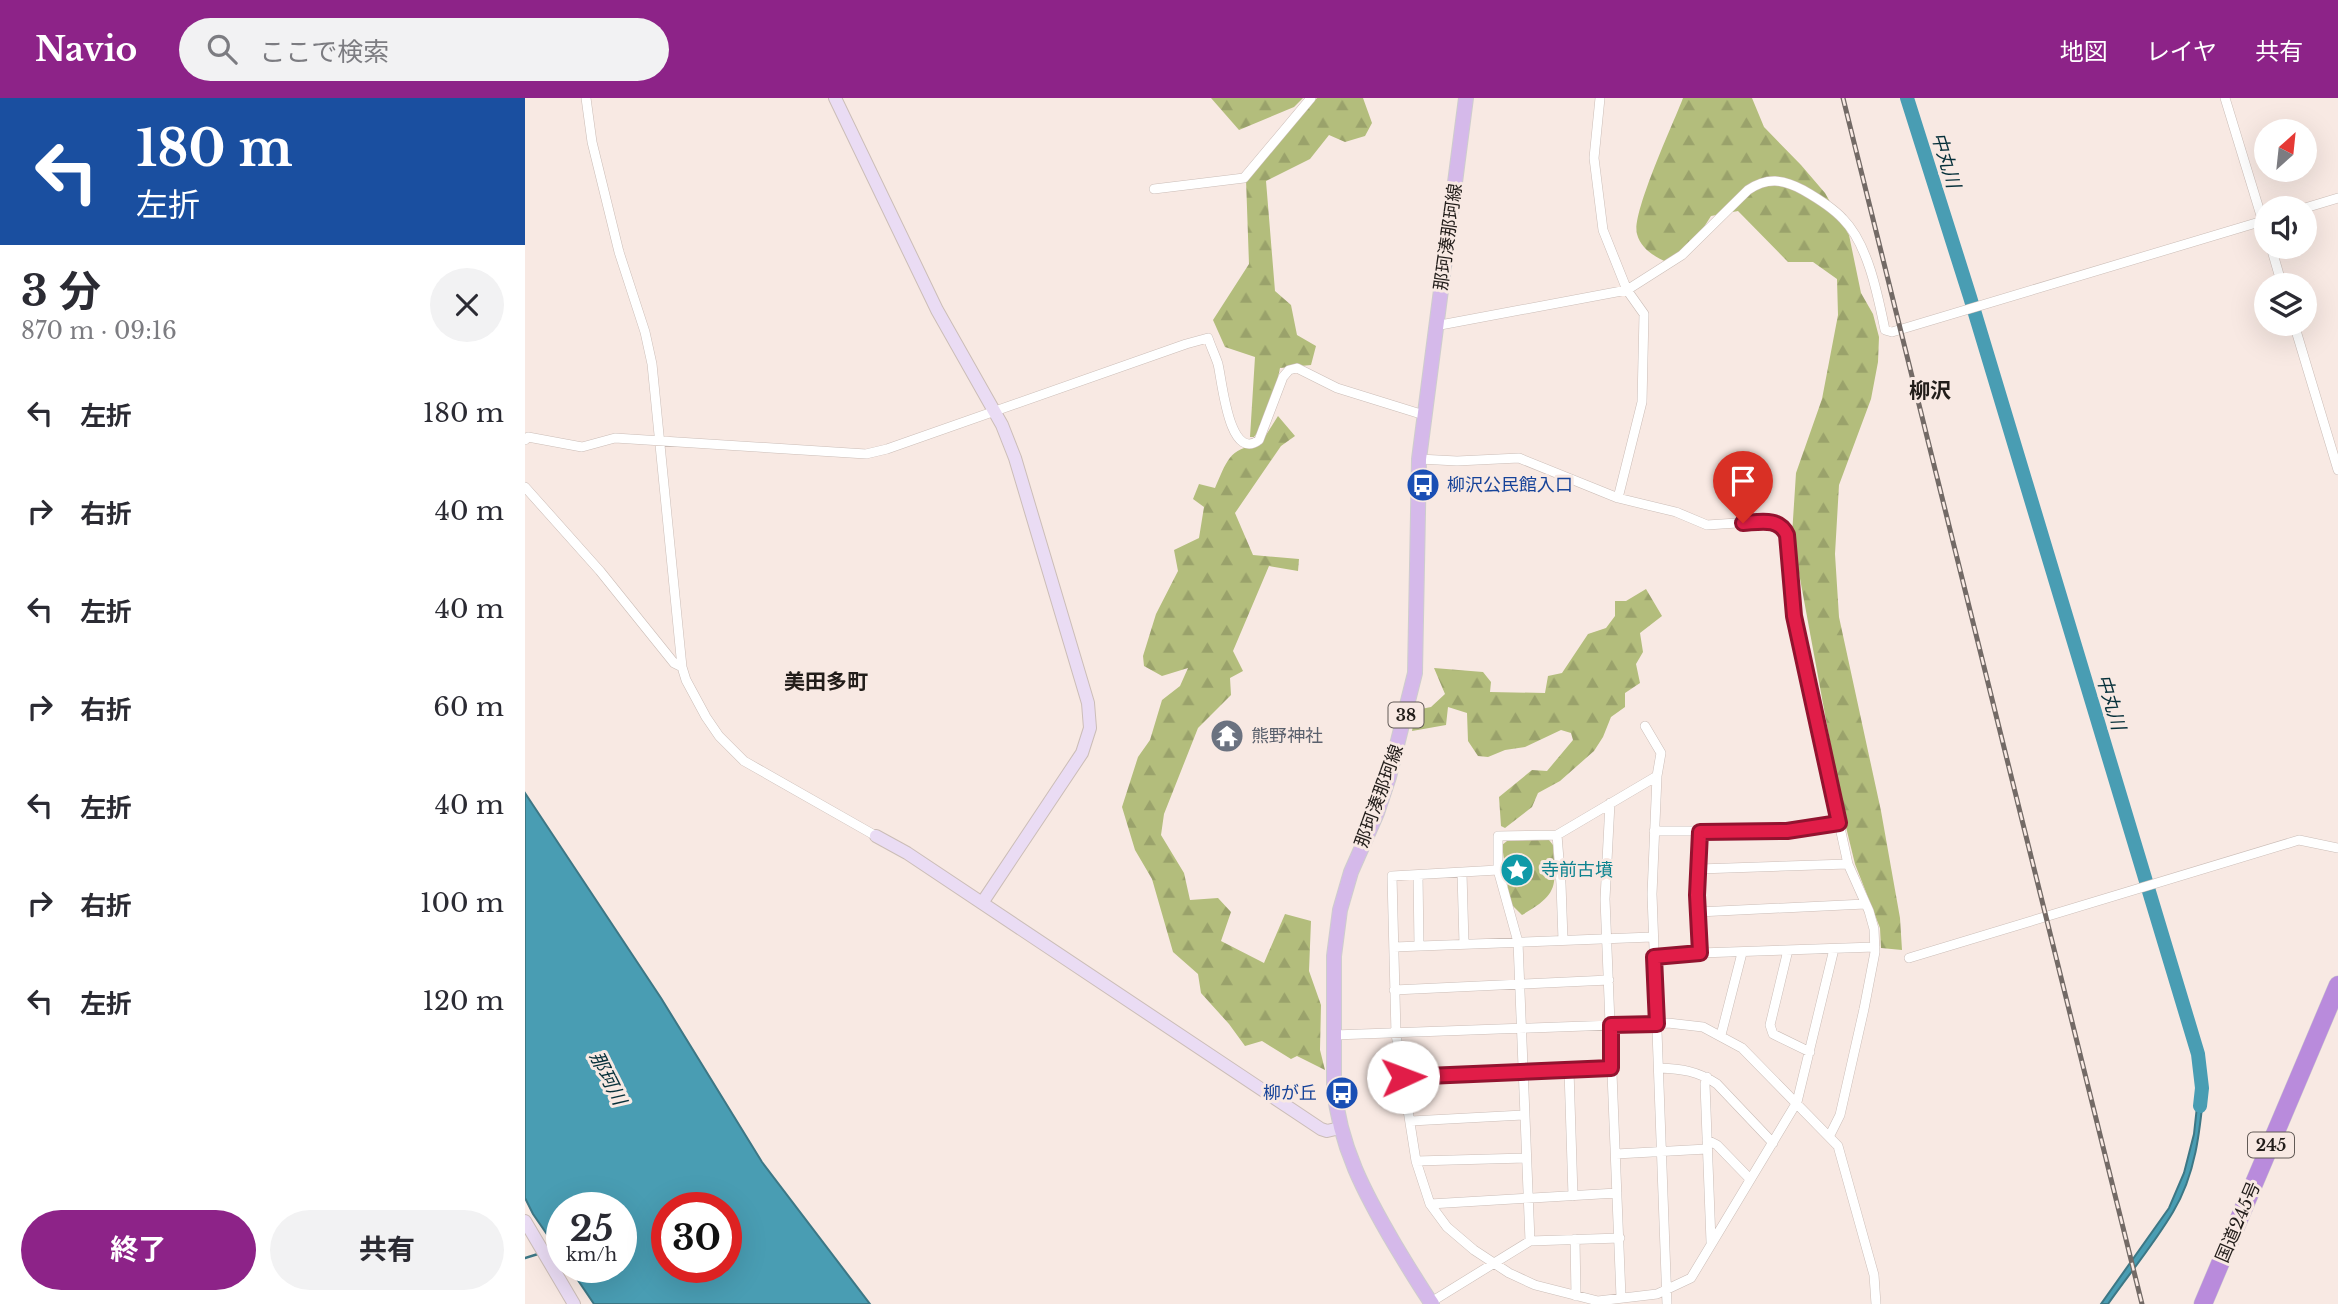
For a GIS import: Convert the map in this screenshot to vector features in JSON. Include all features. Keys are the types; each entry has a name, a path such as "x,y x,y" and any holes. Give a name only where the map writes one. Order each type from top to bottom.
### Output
{"highway":[{"name":"国道245号","path":"2203,1304 2338,985"},
{"name":"国道245号","path":"2216,1304 2338,1014"}],"main road":[{"name":"那珂湊那珂線","path":"1432,1303 1364,1192 1346,1150 1334,1086 1334,956 1344,891 1389,777 1415,674 1419,458 1466,98"}],"street":[{"path":"586,98 592,142 616,240 645,332 652,364 682,667 686,680 719,736 744,761 907,853 1321,1129 1327,1131 1340,1128"},
{"path":"835,98 937,310 995,411 1015,458 1088,703 1090,728 1082,753 982,903"},
{"path":"1154,189 1244,178 1311,98"},
{"path":"1599,98 1594,158 1603,230 1627,290 1644,314 1642,402 1618,498"},
{"path":"2225,98 2257,196"},
{"path":"1435,326 1627,290 1682,255 1748,190 1758,183 1780,180 1826,205 1849,225 1876,284 1885,330 1892,332 2254,223"},
{"path":"2317,204 2338,198"},
{"path":"2298,336 2338,470"},
{"path":"525,440 528,437 539,438 582,447 615,438 866,454 1208,338 1217,363 1230,424 1235,434 1248,444 1259,440 1283,377 1289,370 1297,368 1337,387 1424,415"},
{"path":"1419,458 1457,461 1519,458 1618,498 1666,509 1707,525 1767,521 1777,523 1786,530 1794,616 1848,864 1870,911 1874,929 1875,947 1866,998 1840,1115 1830,1135"},
{"path":"525,487 600,571 674,663 682,667"},
{"path":"1645,726 1661,753 1654,831 1652,937 1667,1304"},
{"path":"1530,1241 1518,942 1497,870 1498,836 1557,835 1657,776"},
{"path":"1610,803 1605,899 1621,1297"},
{"path":"1654,831 1787,831 1839,823"},
{"path":"1700,832 1700,953"},
{"path":"1557,835 1563,940"},
{"path":"1909,958 2299,840 2338,848"},
{"path":"1699,869 1848,864"},
{"path":"1497,870 1392,876 1396,1034 1416,1161 1430,1204 1447,1227 1494,1265 1523,1280 1576,1296 1598,1301 1657,1294 1691,1278 1797,1102 1833,949"},
{"path":"1462,873 1464,944"},
{"path":"1418,875 1419,946"},
{"path":"1698,912 1865,904"},
{"path":"1394,947 1652,937"},
{"path":"1654,957 1875,947"},
{"path":"1788,950 1770,1025 1773,1034 1810,1052"},
{"path":"1721,1035 1742,953"},
{"path":"1394,990 1609,980"},
{"path":"1334,1035 1657,1024 1686,1024 1721,1035 1742,1048 1838,1146 1874,1275 1876,1304"},
{"path":"1403,1077 1611,1068"},
{"path":"1659,1068 1687,1069 1707,1077 1717,1084 1773,1143"},
{"path":"1569,1070 1573,1196"},
{"path":"1707,1077 1705,1084 1711,1242"},
{"path":"1411,1121 1523,1115"},
{"path":"1616,1154 1717,1145 1750,1179"},
{"path":"1416,1161 1525,1158"},
{"path":"1430,1204 1617,1193"},
{"path":"525,1221 574,1304"},
{"path":"1432,1303 1440,1294 1494,1265 1530,1241 1620,1238"},
{"path":"1575,1239 1576,1296"}],"green space":[{"path":"1211,98 1303,98 1294,107 1239,130"},
{"path":"1317,98 1363,98 1372,123 1365,136 1345,142 1329,135 1310,159 1266,181 1275,291 1291,305 1297,335 1316,346 1311,365 1280,368 1268,413 1254,437 1250,437 1255,357 1225,347 1213,320 1249,264 1246,179"},
{"path":"1683,98 1752,98 1764,127 1825,193 1849,235 1861,293 1873,314 1879,337 1878,362 1871,399 1839,485 1835,554 1839,617 1881,811 1900,918 1902,950 1881,948 1880,928 1855,864 1845,823 1792,535 1796,473 1822,399 1838,315 1837,279 1813,262 1788,262 1738,211 1711,216 1697,238 1668,263 1645,248 1637,234 1640,208"},
{"path":"1278,416 1295,436 1281,446 1235,513 1253,555 1299,559 1298,571 1269,566 1233,651 1243,671 1230,678 1231,695 1198,728 1164,814 1161,835 1184,873 1190,900 1218,898 1231,912 1221,941 1264,963 1285,914 1311,921 1309,971 1321,1005 1320,1050 1325,1070 1297,1056 1291,1059 1262,1041 1245,1046 1201,993 1198,974 1173,952 1152,879 1135,850 1122,807 1138,757 1150,740 1162,700 1180,686 1188,668 1162,676 1144,666 1143,656 1156,614 1178,571 1174,550 1199,538 1204,507 1193,499 1199,484 1215,488 1226,464 1235,453 1241,449 1259,446"},
{"path":"1646,589 1662,616 1640,633 1643,652 1636,664 1640,683 1625,693 1625,707 1611,717 1594,751 1560,781 1538,793 1532,807 1505,828 1501,826 1499,797 1532,770 1547,771 1573,740 1571,733 1561,730 1525,747 1505,750 1488,757 1478,756 1468,741 1467,713 1448,707 1446,725 1412,731 1416,710 1431,707 1445,694 1434,668 1483,672 1491,682 1490,692 1545,693 1548,676 1562,673 1588,634 1606,628 1615,616 1615,601 1626,601"},
{"path":"1549,840 1553,845 1553,887 1544,900 1522,915 1510,903 1502,845 1507,841"}],"water":[{"name":"那珂川","path":"525,793 661,998 762,1162 870,1304 594,1304 580,1283 637,1283 637,1192 546,1192 546,1233 525,1198"},
{"path":"2199,1088 2204,1088 2198,1136 2192,1167 2181,1197 2158,1236 2108,1304 2101,1304 2169,1208 2184,1173 2194,1134"}],"waterway":[{"name":"中丸川","path":"1907,98 1970,297 2198,1054 2202,1088 2200,1106"},
{"path":"525,1258 538,1254"}],"railway":[{"path":"1843,98 2142,1304"}],"place":[{"name":"柳沢公民館入口","path":"1423,485"},
{"name":"熊野神社","path":"1227,736"},
{"name":"寺前古墳","path":"1517,870"},
{"name":"柳が丘","path":"1342,1093"}],"district":[{"name":"柳沢","path":"1930,391"},
{"name":"美田多町","path":"826,682"}],"route":[{"path":"1403,1077 1611,1068 1611,1025 1657,1024 1654,957 1700,953 1697,895 1700,832 1787,831 1839,823 1794,616 1786,530 1777,523 1767,521 1743,523"}]}
